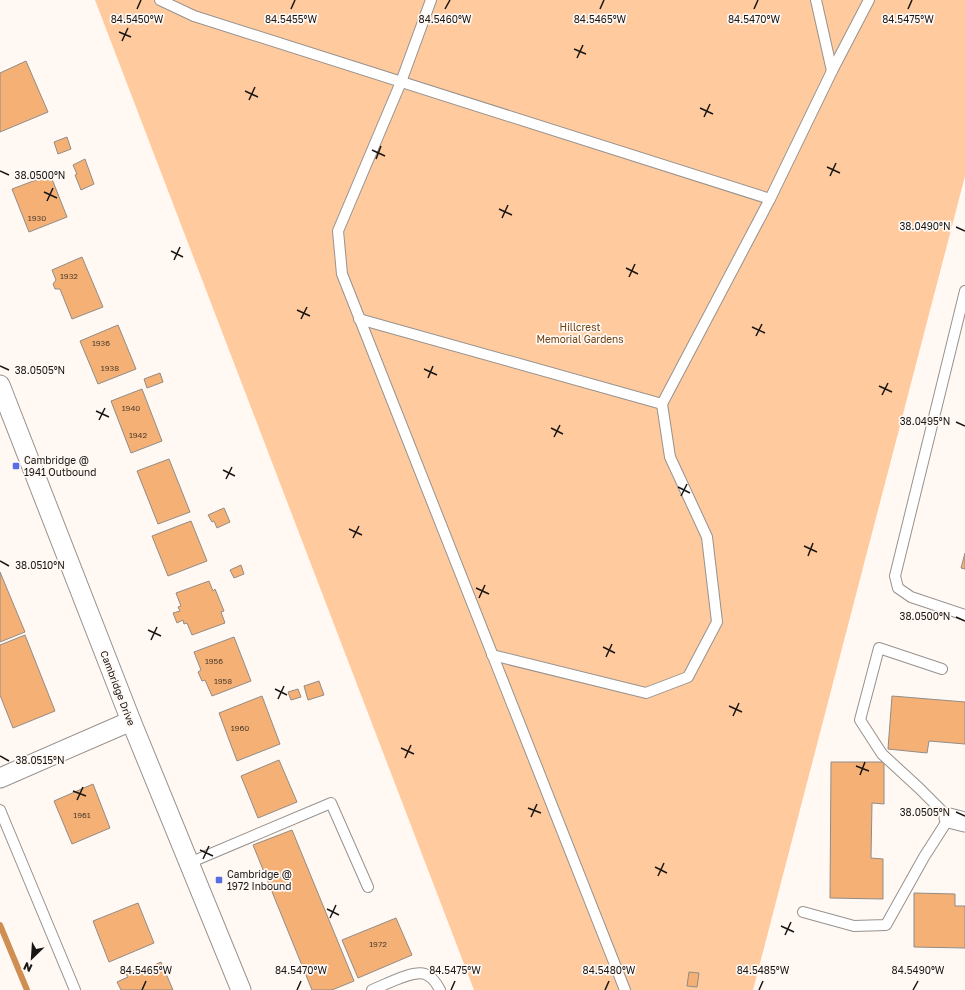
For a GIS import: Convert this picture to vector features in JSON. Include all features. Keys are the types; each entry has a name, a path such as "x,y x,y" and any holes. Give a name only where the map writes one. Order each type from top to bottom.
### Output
{"street":[{"name":"Cambridge Drive","path":"0,385 131,721 241,990"},
{"path":"0,778 131,721"}],"lane":[{"path":"431,0 401,82 338,232 342,274 625,990"},
{"path":"816,0 832,71"},
{"path":"492,654 646,693 688,677 717,622 707,537 670,457 662,404 770,199 868,0"},
{"path":"167,1 194,16 770,199"},
{"path":"965,291 895,576 898,588 911,596 965,615"},
{"path":"359,319 662,404"},
{"path":"803,912 854,926 886,925 924,857 957,820 882,754 860,720 879,648 942,669"},
{"path":"189,863 331,803 368,887"},
{"path":"0,810 75,990"},
{"path":"372,990 412,974 426,974 436,982 440,990"}],"green space":[{"name":"Hillcrest Memorial Gardens","path":"95,0 965,0 965,176 753,990 474,990"}],"building":[{"path":"26,61 48,112 0,132 0,73"},
{"path":"67,137 71,149 58,154 54,142"},
{"path":"85,159 94,184 81,190 73,165"},
{"path":"52,174 54,178 52,179 67,217 29,232 12,189"},
{"path":"82,257 103,307 72,319 60,289 55,289 53,284 56,280 52,270"},
{"path":"118,325 136,369 98,384 80,341"},
{"path":"160,373 163,382 147,388 144,379"},
{"path":"142,389 162,441 131,453 111,401"},
{"path":"169,459 190,512 158,524 137,471"},
{"path":"224,508 230,522 217,528 214,521 212,522 208,515"},
{"path":"191,521 207,561 168,576 152,536"},
{"path":"965,553 965,569 961,568"},
{"path":"241,565 244,574 234,578 230,570"},
{"path":"0,572 25,632 0,642"},
{"path":"209,581 213,591 215,589 224,611 221,612 225,623 192,635 187,623 184,624 183,620 177,623 173,613 180,611 178,607 181,606 176,593"},
{"path":"25,635 55,711 13,728 0,695 0,645"},
{"path":"234,637 251,681 212,696 205,680 202,681 198,672 201,670 194,652"},
{"path":"319,681 324,695 308,700 304,686"},
{"path":"298,689 301,697 291,700 288,692"},
{"path":"262,696 280,744 237,761 219,713"},
{"path":"892,696 965,702 965,744 929,741 927,753 888,749"},
{"path":"279,760 297,802 258,818 241,776"},
{"path":"831,762 884,762 884,804 872,803 871,858 883,859 883,899 830,898"},
{"path":"93,784 110,828 72,844 54,801"},
{"path":"292,830 354,981 332,990 312,990 253,845"},
{"path":"914,893 955,894 955,906 965,906 965,948 914,947"},
{"path":"138,903 154,943 109,962 93,921"},
{"path":"396,918 412,955 358,978 342,940"},
{"path":"161,962 173,990 121,990 117,982 128,977 126,974 139,968 140,972"},
{"path":"689,972 699,973 697,987 687,986"}],"waterway":[{"path":"0,925 27,990"}],"place":[{"name":"Cambridge @ 1941 Outbound","path":"16,466"},
{"name":"Cambridge @ 1972 Inbound","path":"219,880"}]}
